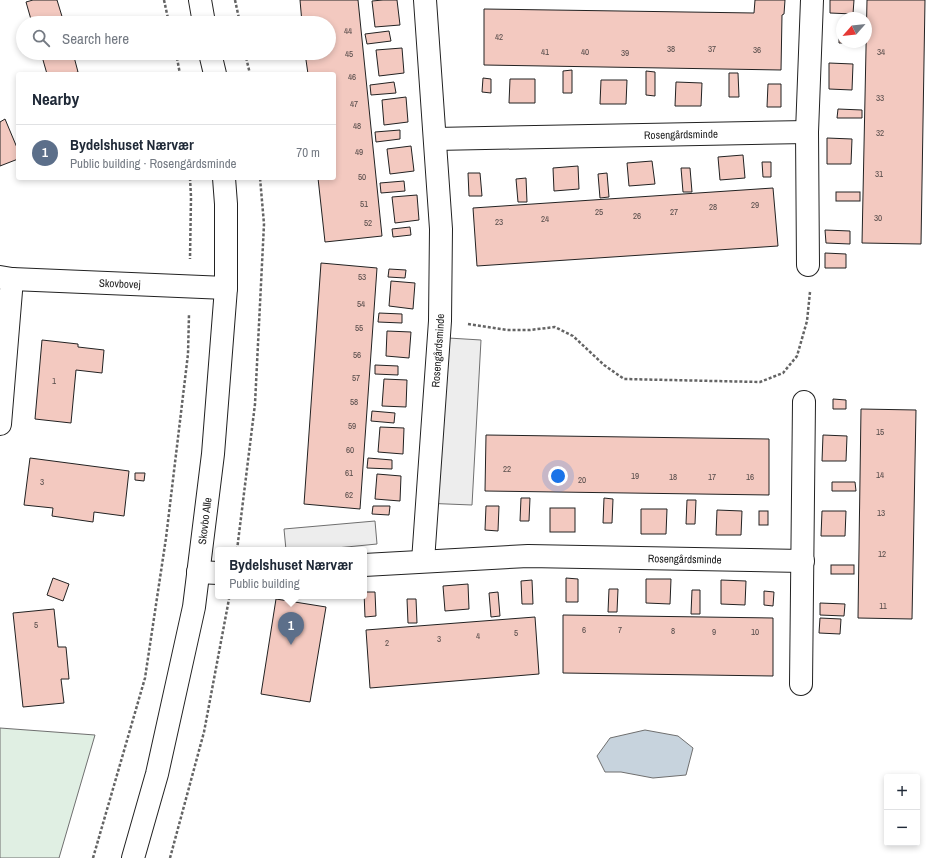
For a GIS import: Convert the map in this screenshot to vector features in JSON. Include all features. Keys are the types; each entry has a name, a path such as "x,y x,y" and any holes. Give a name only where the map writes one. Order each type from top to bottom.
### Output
{"street":[{"path":"200,0 203,16"},
{"name":"Rosengårdsminde","path":"423,561 440,321 441,229 426,0"},
{"path":"808,265 807,132 812,0"},
{"path":"212,60 215,72"},
{"name":"Rosengårdsminde","path":"435,139 807,132"},
{"name":"Skovbo Alle","path":"133,858 157,774 194,607 208,573 213,454 226,288 226,204 224,180"},
{"name":"Skovbovej","path":"0,424 6,278 226,288"},
{"path":"801,684 804,402"},
{"name":"Rosengårdsminde","path":"367,566 423,561 528,556 802,561"}],"path":[{"path":"164,0 167,16"},
{"path":"235,0 238,16"},
{"path":"177,60 180,72"},
{"path":"247,60 250,72"},
{"path":"93,858 145,678 166,538 188,354 190,180"},
{"path":"237,547 255,404 264,224 260,180"},
{"path":"440,321 466,323 507,330 530,330 555,327 573,336 604,365 624,379 760,382 784,373 798,356 807,321 810,290 808,265"},
{"path":"170,858 204,732 228,599"}],"green space":[{"path":"0,728 95,735 59,858 0,858"}],"shaded area":[{"path":"432,337 481,340 472,505 422,503"},
{"path":"375,521 377,544 346,547 286,547 284,529"},
{"path":"645,730 678,736 693,748 686,775 653,778 621,772 605,772 597,756 610,738"}],"building":[{"path":"33,0 57,0 62,16 30,16 26,2"},
{"path":"300,0 358,0 382,236 325,242 318,180 336,180 336,72 308,72 306,60 336,60 336,16 301,16"},
{"path":"397,0 400,25 375,27 372,1"},
{"path":"755,0 785,0 784,14 782,15 781,70 484,65 484,9 754,13"},
{"path":"830,0 854,0 853,12 830,13"},
{"path":"867,0 925,0 921,244 862,243 866,48 872,48 872,12 867,12"},
{"path":"389,31 391,41 367,44 365,34"},
{"path":"402,48 404,73 379,76 376,50"},
{"path":"43,60 75,60 78,72 46,72"},
{"path":"829,63 853,64 852,90 829,89"},
{"path":"572,70 572,93 563,93 563,71"},
{"path":"646,71 655,72 655,96 646,95"},
{"path":"729,73 738,73 739,97 729,97"},
{"path":"483,78 491,79 491,93 482,92"},
{"path":"510,79 535,79 535,103 509,103"},
{"path":"601,80 627,80 626,104 600,104"},
{"path":"394,82 396,93 371,95 370,85"},
{"path":"676,82 702,83 701,106 675,106"},
{"path":"768,84 781,84 781,107 767,107"},
{"path":"406,97 408,122 384,125 382,100"},
{"path":"838,109 862,110 862,118 837,118"},
{"path":"5,119 16,145 16,160 0,166 0,122"},
{"path":"400,130 400,139 376,142 375,132"},
{"path":"827,138 852,139 851,164 827,164"},
{"path":"411,146 414,171 390,174 387,149"},
{"path":"743,155 745,178 720,180 718,157"},
{"path":"652,161 655,184 629,186 627,163"},
{"path":"762,162 771,162 771,177 763,177"},
{"path":"578,166 579,189 554,191 553,168"},
{"path":"681,168 690,168 692,192 683,192"},
{"path":"468,173 480,173 482,196 469,196"},
{"path":"607,173 609,197 600,198 598,174"},
{"path":"526,178 527,202 518,202 516,179"},
{"path":"404,181 405,191 381,193 380,183"},
{"path":"773,188 778,246 477,266 473,208"},
{"path":"836,192 860,192 860,201 836,201"},
{"path":"417,195 419,220 395,223 392,197"},
{"path":"410,227 411,235 393,237 392,229"},
{"path":"825,230 850,231 850,244 826,243"},
{"path":"825,253 846,254 846,268 825,268"},
{"path":"321,263 377,268 360,509 304,504"},
{"path":"389,269 406,270 405,278 388,277"},
{"path":"391,281 415,283 413,309 389,306"},
{"path":"379,313 402,314 402,323 378,322"},
{"path":"387,331 411,332 409,358 386,356"},
{"path":"42,340 78,344 78,347 104,350 102,373 76,370 71,423 35,419"},
{"path":"375,365 398,366 398,375 375,374"},
{"path":"384,379 407,380 406,407 382,406"},
{"path":"833,399 846,400 846,409 833,409"},
{"path":"861,409 916,410 912,619 858,618"},
{"path":"372,411 395,413 394,423 371,421"},
{"path":"380,427 404,428 403,454 378,452"},
{"path":"486,435 769,439 769,495 485,491"},
{"path":"823,435 847,436 846,461 822,461"},
{"path":"30,458 129,471 124,516 94,512 93,522 52,516 53,508 24,505"},
{"path":"368,458 392,460 392,469 367,468"},
{"path":"135,473 145,473 144,481 135,480"},
{"path":"377,474 401,476 400,501 375,499"},
{"path":"832,482 855,482 856,491 832,491"},
{"path":"521,498 530,498 529,521 520,521"},
{"path":"604,498 613,499 612,523 603,523"},
{"path":"687,500 696,500 695,524 686,524"},
{"path":"373,506 390,506 389,515 372,514"},
{"path":"486,506 499,506 498,531 485,530"},
{"path":"550,508 575,508 575,532 550,532"},
{"path":"641,509 667,509 666,534 641,534"},
{"path":"717,510 742,511 741,535 716,535"},
{"path":"759,511 768,511 768,525 759,525"},
{"path":"822,511 846,511 845,536 821,536"},
{"path":"831,565 854,565 854,574 831,574"},
{"path":"53,578 69,584 63,601 47,595"},
{"path":"566,578 578,579 578,602 566,602"},
{"path":"646,579 671,579 670,604 646,603"},
{"path":"532,580 533,604 522,604 521,581"},
{"path":"721,580 746,581 745,605 721,604"},
{"path":"468,584 469,609 445,611 443,586"},
{"path":"609,589 618,589 617,612 608,612"},
{"path":"692,590 700,590 700,614 691,614"},
{"path":"764,591 774,592 773,606 764,605"},
{"path":"367,592 375,592 376,616 365,617 364,599 367,599"},
{"path":"498,592 500,616 491,617 489,593"},
{"path":"276,599 326,607 310,702 261,694"},
{"path":"407,599 416,599 417,623 408,623"},
{"path":"820,603 845,604 844,616 820,615"},
{"path":"54,609 58,647 66,647 69,679 61,679 64,703 23,707 13,613"},
{"path":"563,615 773,618 773,676 563,673"},
{"path":"535,617 539,674 370,688 366,630"},
{"path":"820,618 841,619 840,634 819,633"}],"place":[{"name":"Bydelshuset Nærvær","path":"291,645"}]}
